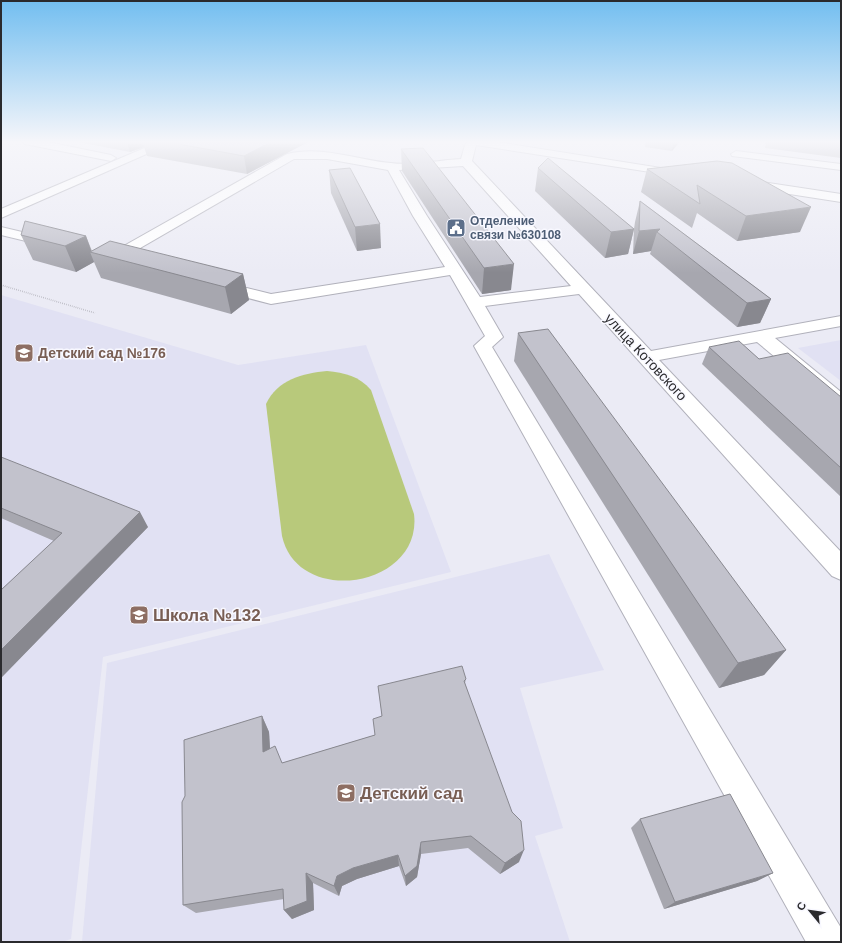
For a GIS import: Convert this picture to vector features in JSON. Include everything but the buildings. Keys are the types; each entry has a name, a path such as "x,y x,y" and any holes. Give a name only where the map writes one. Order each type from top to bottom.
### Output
{"street":[{"path":"1,214 69,185"},
{"path":"111,259 240,185"},
{"path":"402,185 420,216 475,302 494,337 483,346 827,942"},
{"name":"улица Котовского","path":"487,185 837,560"},
{"path":"757,185 841,198"},
{"path":"1,231 67,248"},
{"path":"96,255 134,264"},
{"path":"202,282 271,299 455,270"},
{"path":"475,302 583,289"},
{"path":"646,357 841,321"},
{"path":"761,336 841,402"}],"path":[{"path":"1,285 95,313"}],"shaded area":[{"name":"Школа №132","path":"1,295 238,365 366,345 451,572 103,657 71,939 62,942 1,942"},
{"path":"841,340 841,381 798,348"},
{"path":"549,554 604,670 520,688 563,828 535,836 570,942 82,942 107,663"}],"green space":[{"path":"327,371 357,378 371,390 414,514 412,539 399,558 380,572 357,579 333,580 311,573 293,559 282,536 266,404 277,389 292,379"}],"place":[{"name":"Отделение связи №630108","path":"456,228"},
{"name":"Детский сад №176","path":"24,353"},
{"name":"Школа №132","path":"139,615"},
{"name":"Детский сад","path":"346,793"}]}
